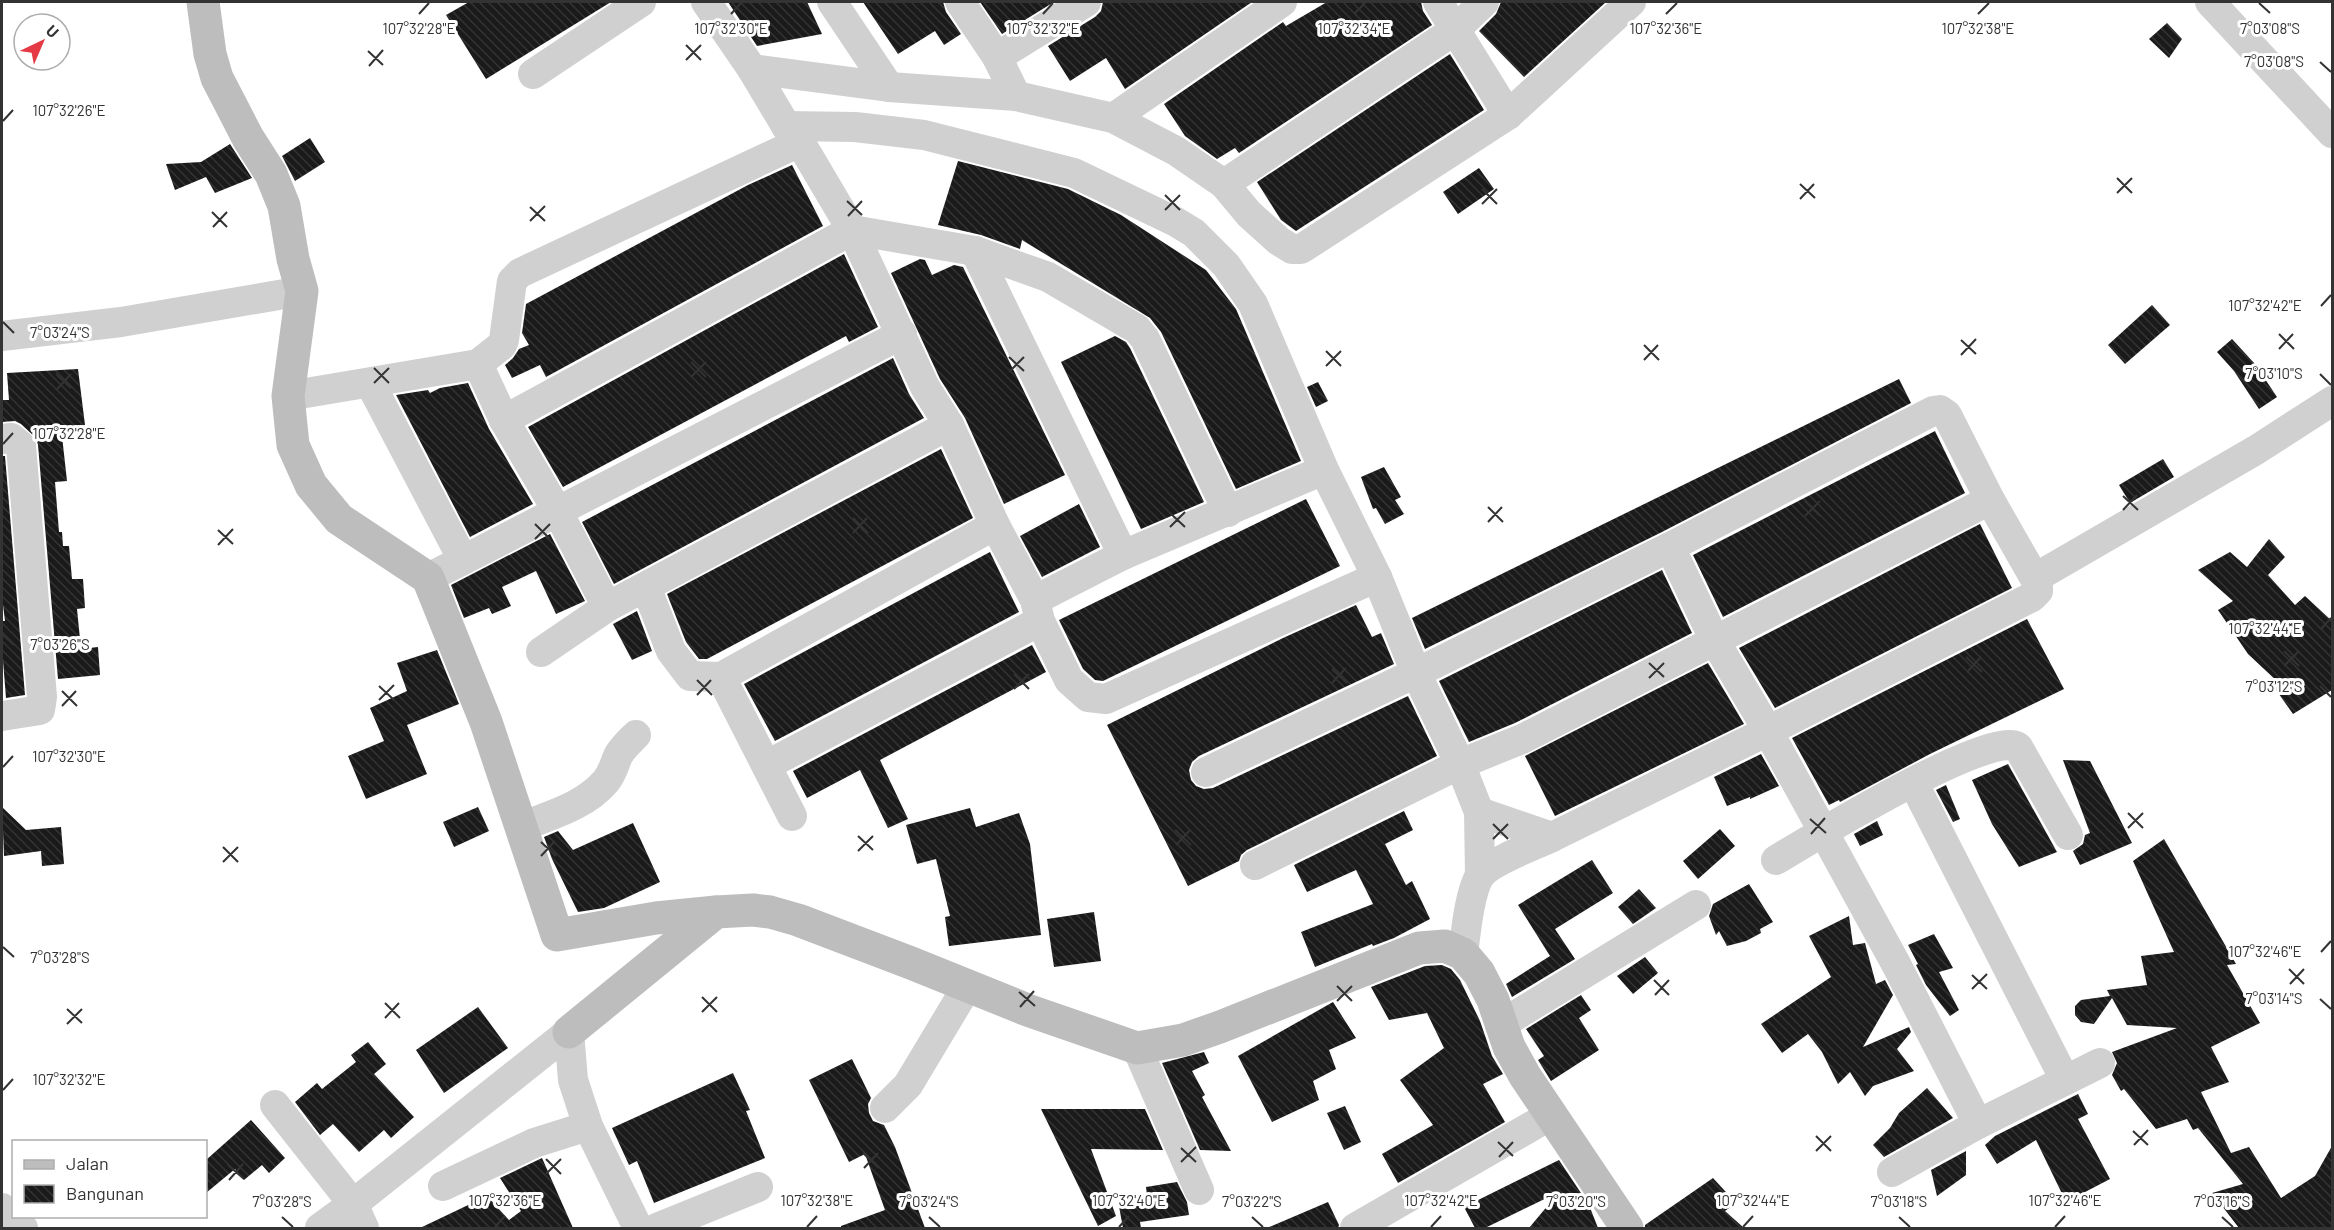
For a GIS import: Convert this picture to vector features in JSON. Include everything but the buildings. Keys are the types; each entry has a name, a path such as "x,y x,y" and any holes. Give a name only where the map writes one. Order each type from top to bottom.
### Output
{"street":[{"path":"203,2 210,54 217,78 248,138 271,174 284,206 293,259 302,291 288,396 293,445 311,484 339,519 428,578 486,722 557,935 656,918 716,912 770,912 798,920 1030,1011 1137,1048 1183,1040 1419,948 1445,946 1463,954 1479,973 1493,1000 1500,1025 1525,1076 1627,1228"},
{"path":"533,74 641,2"},
{"path":"706,2 754,72 852,230 925,387 949,425 1069,680 1088,697 1106,699 1377,577"},
{"path":"832,2 889,87"},
{"path":"960,2 996,57 1016,96"},
{"path":"996,57 1086,2"},
{"path":"1113,118 1282,2"},
{"path":"1438,2 1508,115"},
{"path":"1224,184 1455,30 1484,2"},
{"path":"754,72 889,87 1016,96 1113,118 1176,151 1224,184 1249,214 1279,241 1292,249 1301,249 1508,115 1631,2"},
{"path":"2210,2 2332,132"},
{"path":"288,396 478,364 504,340 512,281 520,273 788,126 855,127 924,135 1074,173 1194,233 1226,265 1252,304 1324,470 1377,577 1416,673 1460,764 1479,812 1480,876 1469,912 1463,954"},
{"path":"504,420 852,230 975,251 1048,277 1137,329 1145,339 1228,512"},
{"path":"975,251 1123,555"},
{"path":"2,336 121,322 302,291"},
{"path":"428,578 902,334"},
{"path":"478,364 504,420 558,512 607,607"},
{"path":"370,383 463,560"},
{"path":"2035,578 2256,450 2332,401"},
{"path":"1206,772 1416,673 1670,547 1933,411 1940,410 1947,415 1990,500 2035,578 2038,591 2032,597 1768,731 1497,862 1480,876"},
{"path":"541,652 607,607 949,425"},
{"path":"2,439 11,438 21,446 42,698 40,710 2,716"},
{"path":"767,765 1037,611 1123,555 1324,470"},
{"path":"1255,865 1460,764 1522,739 1990,500"},
{"path":"646,586 671,651 690,675 721,677 995,525"},
{"path":"1670,547 1715,641 1768,731 1896,964 1978,1124"},
{"path":"721,677 792,816"},
{"path":"521,827 565,809 595,792 616,767 618,756 625,746 636,735"},
{"path":"1776,860 1913,782 1992,747 2013,744 2023,754 2068,835"},
{"path":"1913,782 2065,1080"},
{"path":"1479,812 1552,837"},
{"path":"1500,1025 1696,905"},
{"path":"320,1228 359,1216 569,1032 716,912"},
{"path":"885,1108 908,1085 968,985"},
{"path":"569,1032 573,1080 588,1126 638,1228"},
{"path":"1137,1048 1199,1190"},
{"path":"1892,1172 1978,1124 2100,1063"},
{"path":"275,1105 359,1216"},
{"path":"1355,1228 1551,1115"},
{"path":"443,1186 534,1143 588,1126"},
{"path":"657,1228 758,1187"}]}
